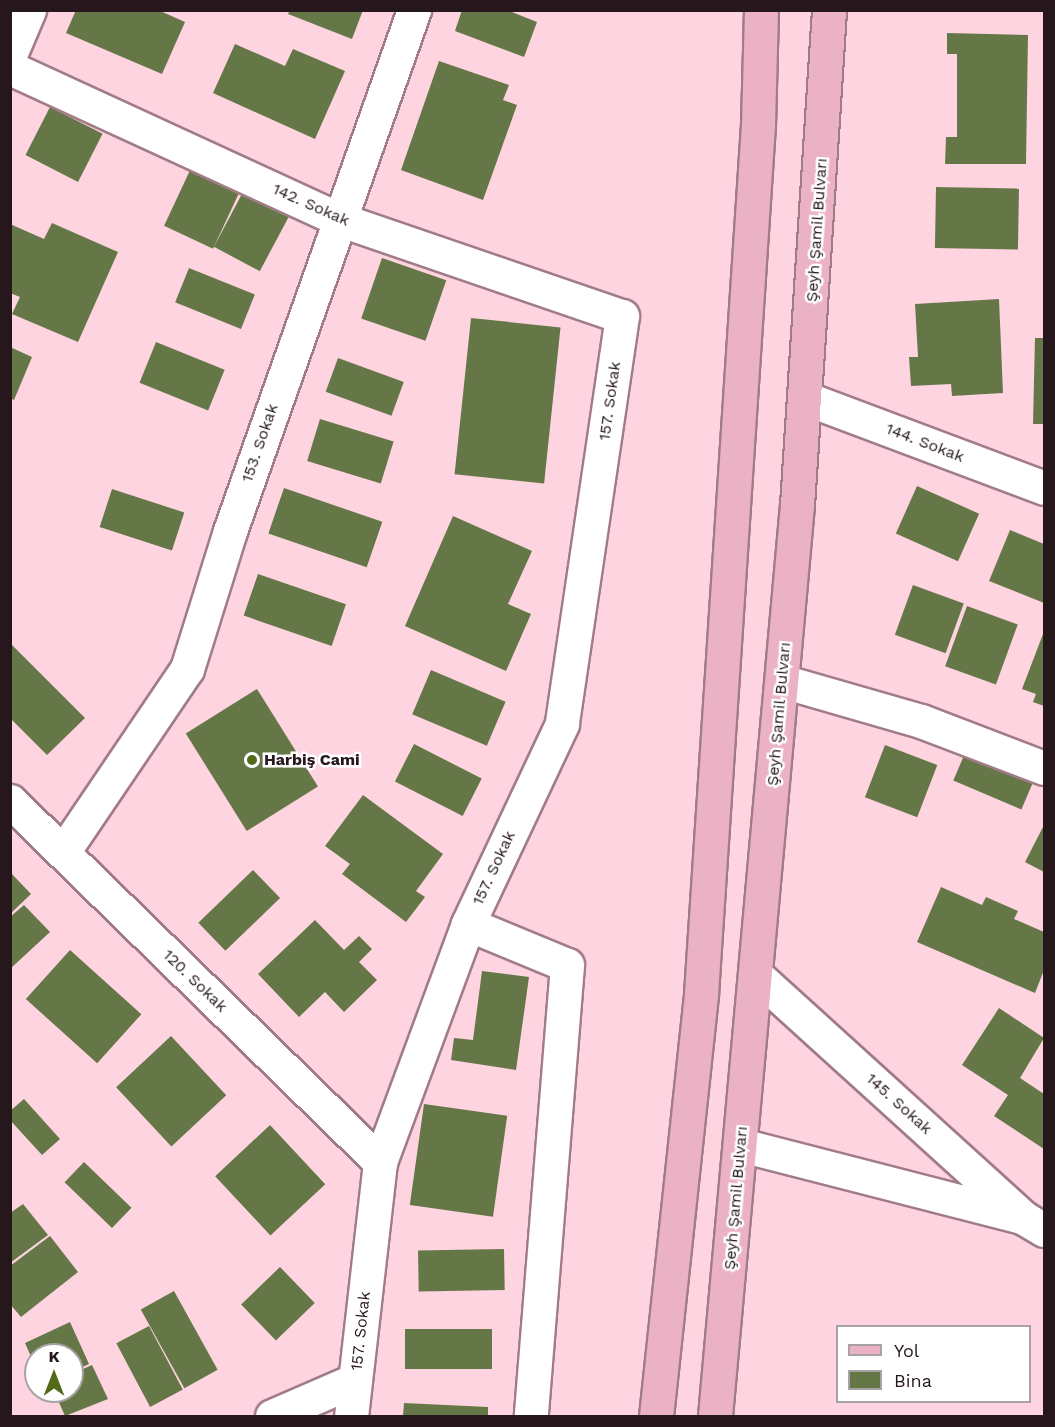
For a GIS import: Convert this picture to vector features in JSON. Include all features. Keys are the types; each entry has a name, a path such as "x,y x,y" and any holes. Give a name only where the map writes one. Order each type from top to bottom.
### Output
{"main road":[{"path":"656,1416 702,982 758,125 760,10"},
{"name":"Şeyh Şamil Bulvarı","path":"715,1416 741,1145 805,398 829,10"}],"street":[{"path":"10,55 29,10"},
{"name":"153. Sokak","path":"63,852 187,669 230,531 338,219 414,10"},
{"name":"142. Sokak","path":"10,68 338,219 622,316"},
{"name":"157. Sokak","path":"351,1416 380,1162 468,924 562,724 622,316"},
{"name":"144. Sokak","path":"805,398 1044,488"},
{"path":"782,681 921,721 1044,768"},
{"name":"120. Sokak","path":"10,801 380,1162"},
{"path":"468,924 567,965 531,1416"},
{"name":"145. Sokak","path":"756,975 1034,1224"},
{"path":"741,1145 1034,1224"},
{"path":"272,1416 355,1380"}],"building":[{"path":"76,10 158,10 185,22 162,74 66,33"},
{"path":"290,10 363,10 352,39 288,14"},
{"path":"462,10 507,10 537,22 524,57 455,31"},
{"path":"947,33 1028,35 1026,164 945,164 946,137 957,137 957,54 947,54"},
{"path":"235,44 285,66 293,49 345,71 315,139 213,93"},
{"path":"439,61 509,85 503,100 517,105 483,200 401,170"},
{"path":"50,107 103,134 78,182 25,155"},
{"path":"192,166 241,189 213,249 164,226"},
{"path":"936,187 1019,188 1018,249 935,248"},
{"path":"243,192 289,216 260,271 214,247"},
{"path":"52,223 118,252 78,342 12,314 20,297 10,293 10,224 44,239"},
{"path":"382,258 446,280 425,341 361,319"},
{"path":"189,268 255,295 241,329 175,302"},
{"path":"999,299 1003,393 952,396 951,384 911,386 909,357 918,357 915,304"},
{"path":"471,318 561,327 544,484 455,474"},
{"path":"1035,338 1044,338 1044,424 1033,424"},
{"path":"156,342 225,370 208,411 140,383"},
{"path":"10,347 32,357 14,400 10,398"},
{"path":"338,358 404,382 391,416 326,392"},
{"path":"320,419 394,442 381,484 307,461"},
{"path":"917,486 979,514 958,561 896,534"},
{"path":"284,488 382,522 367,567 268,533"},
{"path":"112,489 184,512 172,551 100,527"},
{"path":"453,516 532,551 508,604 531,614 506,671 405,626"},
{"path":"1010,530 1044,544 1044,603 989,581"},
{"path":"258,574 346,604 332,646 244,616"},
{"path":"913,585 964,603 946,653 895,635"},
{"path":"967,606 1018,624 996,685 945,666"},
{"path":"1043,634 1044,706 1033,702 1036,694 1022,689"},
{"path":"10,643 85,718 47,755 10,718"},
{"path":"431,670 506,702 487,746 412,714"},
{"name":"Harbiş Cami","path":"257,689 318,787 247,831 186,734"},
{"path":"414,744 482,779 463,816 395,781"},
{"path":"885,745 937,765 917,817 865,797"},
{"path":"965,753 1033,782 1021,810 953,781"},
{"path":"363,795 443,854 416,891 425,897 406,922 342,874 350,864 325,846"},
{"path":"1044,825 1044,872 1025,862"},
{"path":"253,870 280,898 225,951 198,923"},
{"path":"10,872 31,894 10,914"},
{"path":"941,887 982,905 986,897 1018,911 1014,919 1044,932 1044,970 1035,993 917,942"},
{"path":"24,905 50,932 10,969 10,917"},
{"path":"315,920 344,950 359,936 372,949 359,962 377,980 344,1012 325,992 299,1017 258,974"},
{"path":"70,950 141,1014 97,1063 26,999"},
{"path":"482,971 529,977 516,1070 451,1060 454,1038 473,1040"},
{"path":"999,1008 1044,1038 1020,1078 1044,1094 1044,1149 994,1116 1008,1095 962,1065"},
{"path":"171,1036 226,1095 171,1146 116,1087"},
{"path":"24,1099 60,1139 42,1155 10,1120 10,1111"},
{"path":"424,1104 507,1116 493,1217 410,1205"},
{"path":"270,1125 325,1184 270,1235 215,1176"},
{"path":"84,1162 131,1208 112,1228 65,1182"},
{"path":"23,1204 48,1235 10,1263 10,1213"},
{"path":"50,1236 78,1272 21,1317 10,1304 10,1266"},
{"path":"504,1249 505,1290 419,1291 418,1251"},
{"path":"280,1267 315,1303 276,1340 241,1305"},
{"path":"174,1291 218,1370 184,1388 141,1309"},
{"path":"70,1322 80,1343 25,1343"},
{"path":"149,1326 183,1390 150,1407 116,1343"},
{"path":"405,1329 492,1329 492,1369 405,1369"},
{"path":"84,1353 89,1364 84,1366"},
{"path":"92,1365 108,1399 65,1416 59,1403 84,1403 84,1369"},
{"path":"404,1403 488,1407 488,1416 403,1416"}],"place":[{"name":"Harbiş Cami","path":"252,760"}]}
